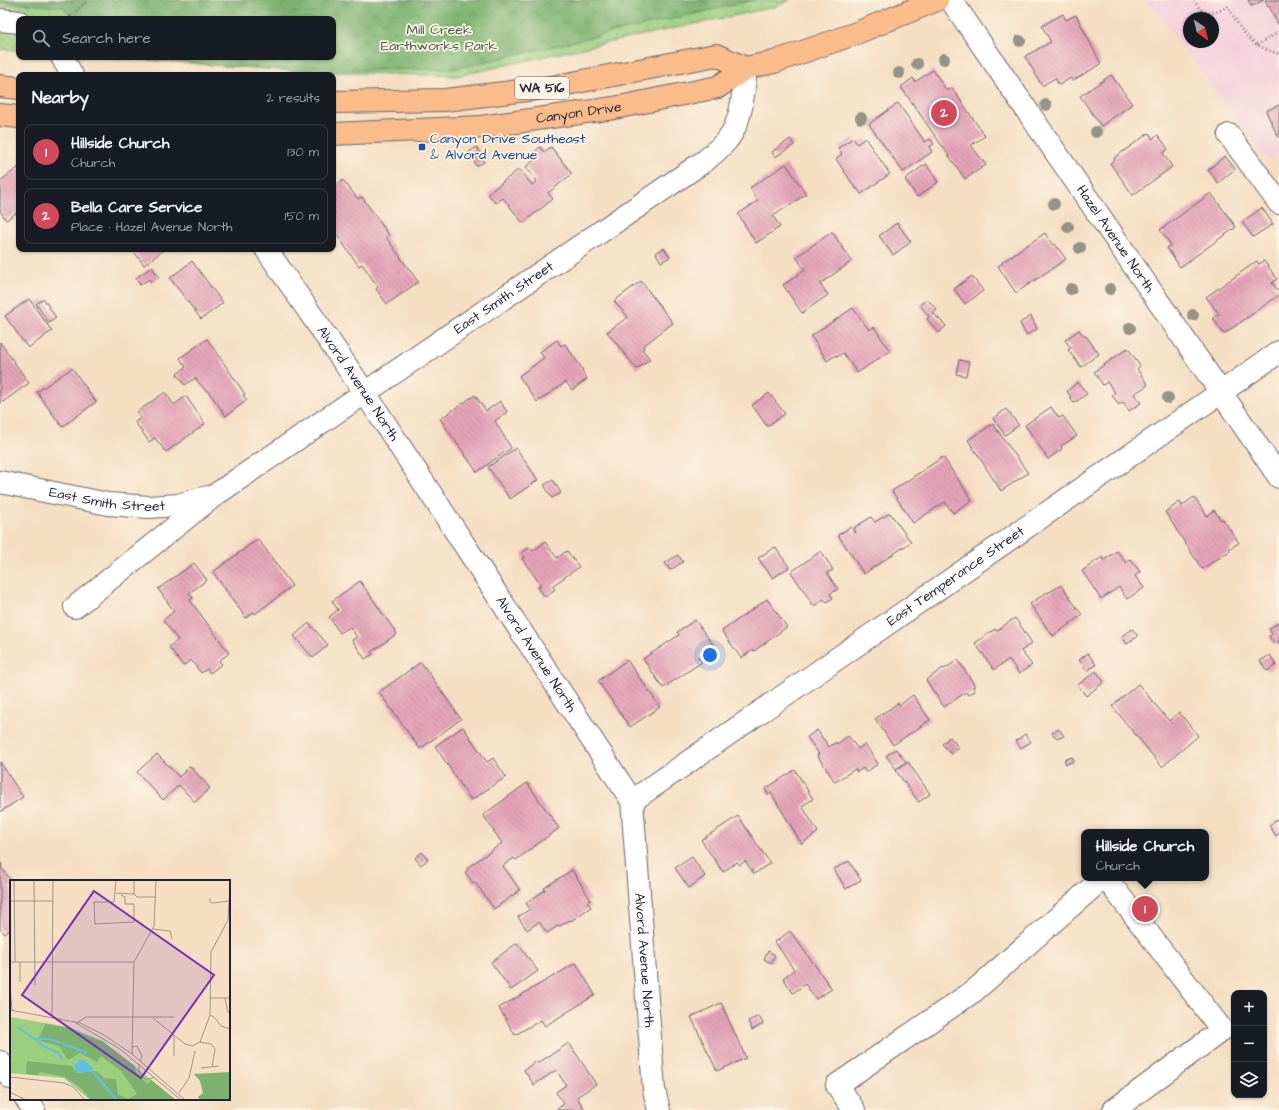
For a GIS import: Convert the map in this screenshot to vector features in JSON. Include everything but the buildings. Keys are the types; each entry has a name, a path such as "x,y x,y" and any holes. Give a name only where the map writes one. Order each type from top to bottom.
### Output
{"main road":[{"name":"Canyon Drive","path":"336,134 481,127 614,108 718,87 746,68 774,62 854,34 936,0"},
{"name":"WA 516","path":"336,102 445,100 552,87 716,55 746,68"},
{"path":"0,86 16,88"},
{"path":"0,115 16,117"}],"street":[{"name":"Hazel Avenue North","path":"951,0 1279,477"},
{"path":"0,20 16,22"},
{"path":"64,60 70,72"},
{"name":"East Smith Street","path":"75,607 215,495 706,160 727,140 738,122 746,68"},
{"path":"1229,135 1279,203"},
{"name":"Alvord Avenue North","path":"268,252 365,393 632,801 654,1090 659,1110"},
{"name":"East Temperance Street","path":"632,801 1279,352"},
{"name":"East Smith Street","path":"0,482 108,504 149,507 178,505 215,495"},
{"path":"854,1110 837,1085 974,991 1102,881"},
{"path":"1107,881 1222,1030 1114,1110"},
{"path":"0,1062 10,1077"},
{"path":"27,1100 34,1110"}],"path":[{"path":"70,16 88,0"},
{"path":"1194,0 1203,12 1215,13 1228,6 1241,31 1248,38 1257,45 1279,54"},
{"path":"1257,45 1279,32"}],"shaded area":[{"path":"1147,0 1279,0 1279,153 1268,161 1183,48 1219,48 1219,12 1183,12 1183,48"}],"green space":[{"name":"Mill Creek Earthworks Park","path":"0,0 790,0 775,7 457,76 293,71 148,60 336,60 336,16 16,16 16,50 0,49"},
{"name":"Mill Creek Earthworks Park","path":"0,0 755,0 453,69 293,71 148,60 336,60 336,16 71,16 63,7 0,2"}],"place":[{"name":"Bella Care Service","path":"944,113"},
{"name":"Canyon Drive Southeast & Alvord Avenue","path":"422,147"},
{"name":"Hillside Church","path":"1145,909"}]}
